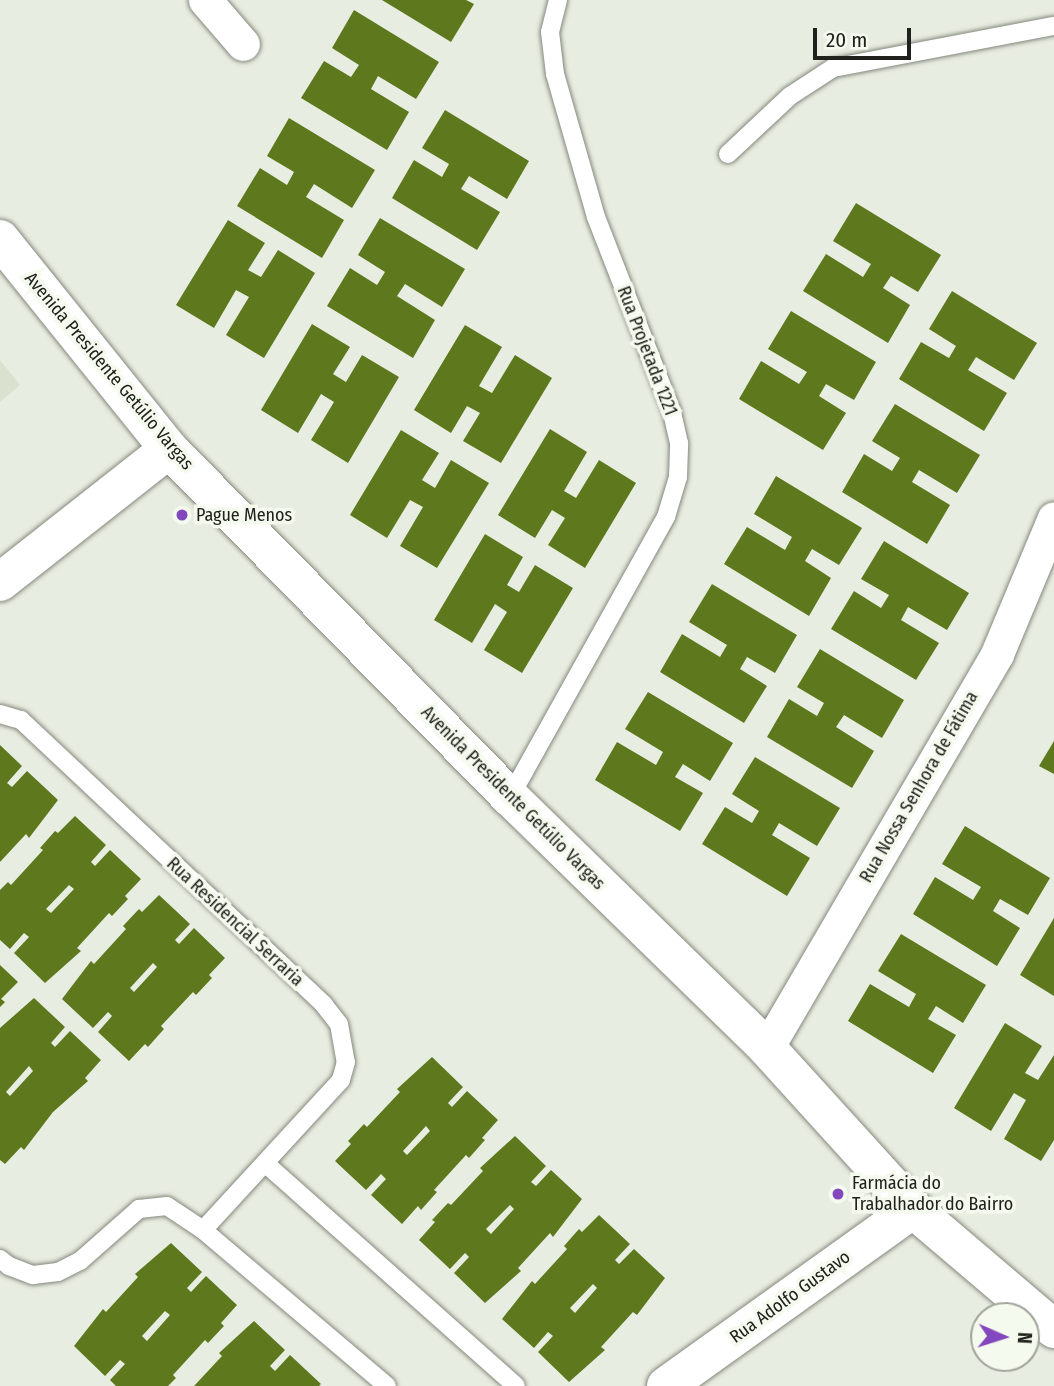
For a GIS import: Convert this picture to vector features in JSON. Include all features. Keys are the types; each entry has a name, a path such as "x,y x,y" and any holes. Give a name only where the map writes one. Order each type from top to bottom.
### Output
{"street":[{"path":"205,0 243,44"},
{"name":"Avenida Presidente Getúlio Vargas","path":"0,239 169,449 510,797 767,1048 914,1209 1054,1329"},
{"path":"0,582 169,449"},
{"name":"Rua Nossa Senhora de Fátima","path":"767,1048 998,654 1054,518"},
{"name":"Rua Adolfo Gustavo","path":"666,1386 914,1209"}],"lane":[{"name":"Rua Projetada 1221","path":"510,797 666,517 678,477 679,443 672,412 596,217 555,74 550,32 558,0"},
{"path":"728,154 790,96 833,68 1054,26"},
{"name":"Rua Residencial Serraria","path":"0,714 21,720 324,1005 339,1024 346,1062 341,1080 203,1230"},
{"path":"266,1164 516,1386"},
{"path":"0,1259 9,1266 33,1275 58,1272 80,1261 139,1209 154,1205 178,1211 387,1386"}],"shaded area":[{"path":"0,360 20,385 0,402"}],"building":[{"path":"382,0 466,0 474,4 451,42"},
{"path":"354,10 439,62 416,99 378,76 371,89 409,112 387,150 301,98 324,61 351,77 359,65 332,48"},
{"path":"445,110 529,161 507,199 469,176 461,189 500,212 477,250 392,198 414,160 442,177 449,164 422,148"},
{"path":"289,118 375,170 352,208 314,184 306,197 344,220 322,258 237,206 260,168 287,185 294,172 267,156"},
{"path":"856,203 941,255 918,292 891,276 883,288 910,305 888,343 803,291 826,254 863,277 871,264 833,241"},
{"path":"380,218 465,269 442,307 405,284 397,296 435,320 413,358 327,306 350,268 377,285 385,272 358,255"},
{"path":"228,220 265,243 248,270 261,277 278,250 315,273 264,358 226,335 249,297 236,290 214,328 176,305"},
{"path":"952,291 1037,343 1014,380 976,357 968,370 1007,393 984,431 899,379 921,342 949,358 956,346 929,329"},
{"path":"791,311 876,362 854,400 826,384 819,396 846,413 823,450 739,399 761,361 799,384 807,372 768,349"},
{"path":"312,324 350,347 333,374 346,382 362,355 399,377 348,463 311,440 334,402 321,394 298,433 261,410"},
{"path":"465,325 502,347 479,386 492,393 515,355 552,378 501,463 463,441 480,413 467,406 451,433 414,410"},
{"path":"895,404 980,455 957,493 919,470 912,482 950,505 927,544 842,492 864,454 892,471 900,458 872,441"},
{"path":"550,429 587,452 564,491 576,498 599,460 636,483 585,568 548,545 565,518 552,510 535,538 498,515"},
{"path":"401,430 439,453 422,480 435,488 451,460 489,483 437,568 400,546 423,507 410,500 387,538 350,515"},
{"path":"776,476 862,528 839,565 812,549 805,561 831,578 809,616 724,564 747,527 785,550 792,537 754,514"},
{"path":"485,534 523,557 507,585 519,592 535,565 573,588 522,673 484,650 507,612 495,604 472,643 434,620"},
{"path":"884,541 969,593 947,630 908,607 901,620 939,643 916,680 831,629 854,591 881,608 889,595 861,579"},
{"path":"712,584 797,635 775,673 747,657 740,669 767,686 744,723 660,672 682,634 720,657 727,645 689,622"},
{"path":"820,649 904,700 882,738 844,715 836,727 874,751 852,788 767,737 789,699 817,716 824,703 797,687"},
{"path":"648,692 733,743 710,781 683,764 675,777 703,793 680,831 595,780 617,742 656,765 663,752 625,729"},
{"path":"1054,741 1054,774 1039,766"},
{"path":"0,745 22,766 7,783 12,787 27,771 58,800 29,838 26,834 0,862"},
{"path":"755,757 840,808 817,846 779,823 772,835 810,858 787,896 702,844 725,807 752,823 759,811 732,794"},
{"path":"75,816 106,845 91,862 95,866 110,850 141,879 125,896 128,899 112,916 109,913 77,948 81,951 45,983 14,953 29,937 24,933 10,949 0,940 0,890 8,882 11,885 43,850 40,848 55,831 58,833","holes":["69,885 74,889 51,913 46,909"]},
{"path":"965,826 1050,878 1028,915 1000,899 993,911 1020,928 997,966 913,914 935,877 973,900 981,887 942,864"},
{"path":"159,895 190,924 175,940 179,944 194,928 225,958 209,975 212,978 196,995 193,992 161,1026 164,1029 148,1047 145,1044 129,1061 98,1032 112,1016 108,1012 93,1028 62,999 91,961 94,964 126,929 123,926 139,909 142,912","holes":["153,963 157,967 134,992 130,988"]},
{"path":"1054,918 1054,996 1020,975"},
{"path":"901,934 986,985 963,1023 936,1006 928,1019 956,1035 933,1073 848,1021 870,984 909,1007 916,994 878,971"},
{"path":"0,965 18,982 1,999 5,1002 0,1007"},
{"path":"34,998 65,1027 51,1043 55,1047 70,1031 101,1060 85,1078 88,1081 53,1112 24,1150 21,1147 5,1164 0,1160 0,1028","holes":["29,1066 33,1071 10,1096 6,1092"]},
{"path":"1005,1023 1042,1046 1025,1073 1038,1080 1054,1055 1054,1140 1041,1161 1004,1139 1026,1100 1014,1093 991,1131 954,1108"},
{"path":"432,1057 463,1087 448,1103 452,1107 467,1091 498,1120 469,1158 466,1155 434,1190 437,1192 421,1210 418,1206 402,1224 371,1195 386,1179 381,1174 366,1190 335,1161 351,1144 348,1141 364,1124 367,1127 400,1092 397,1089","holes":["426,1126 430,1131 407,1155 403,1151"]},
{"path":"515,1136 546,1166 531,1182 536,1186 551,1170 582,1199 553,1237 550,1233 518,1268 521,1271 485,1303 454,1273 469,1257 465,1253 450,1269 419,1240 435,1222 432,1220 448,1203 451,1205 483,1171 480,1168","holes":["510,1205 514,1209 491,1234 486,1229"]},
{"path":"599,1215 630,1244 615,1260 619,1264 634,1249 665,1278 637,1315 633,1312 601,1347 605,1350 569,1382 538,1352 553,1336 548,1332 534,1348 502,1319 532,1281 535,1284 567,1249 564,1246 579,1229 582,1232","holes":["593,1284 597,1288 575,1313 570,1308"]},
{"path":"171,1243 202,1272 187,1288 191,1292 206,1276 237,1305 221,1323 224,1326 208,1343 205,1340 173,1375 176,1378 168,1386 116,1386 110,1380 125,1364 120,1360 105,1376 74,1346 103,1309 106,1312 138,1277 135,1274","holes":["165,1311 170,1315 147,1341 142,1336"]},
{"path":"254,1321 285,1350 270,1366 275,1371 290,1355 321,1384 194,1386 222,1356 219,1353"}],"place":[{"name":"Pague Menos","path":"182,515"},
{"name":"Farmácia do Trabalhador do Bairro","path":"838,1194"}]}
